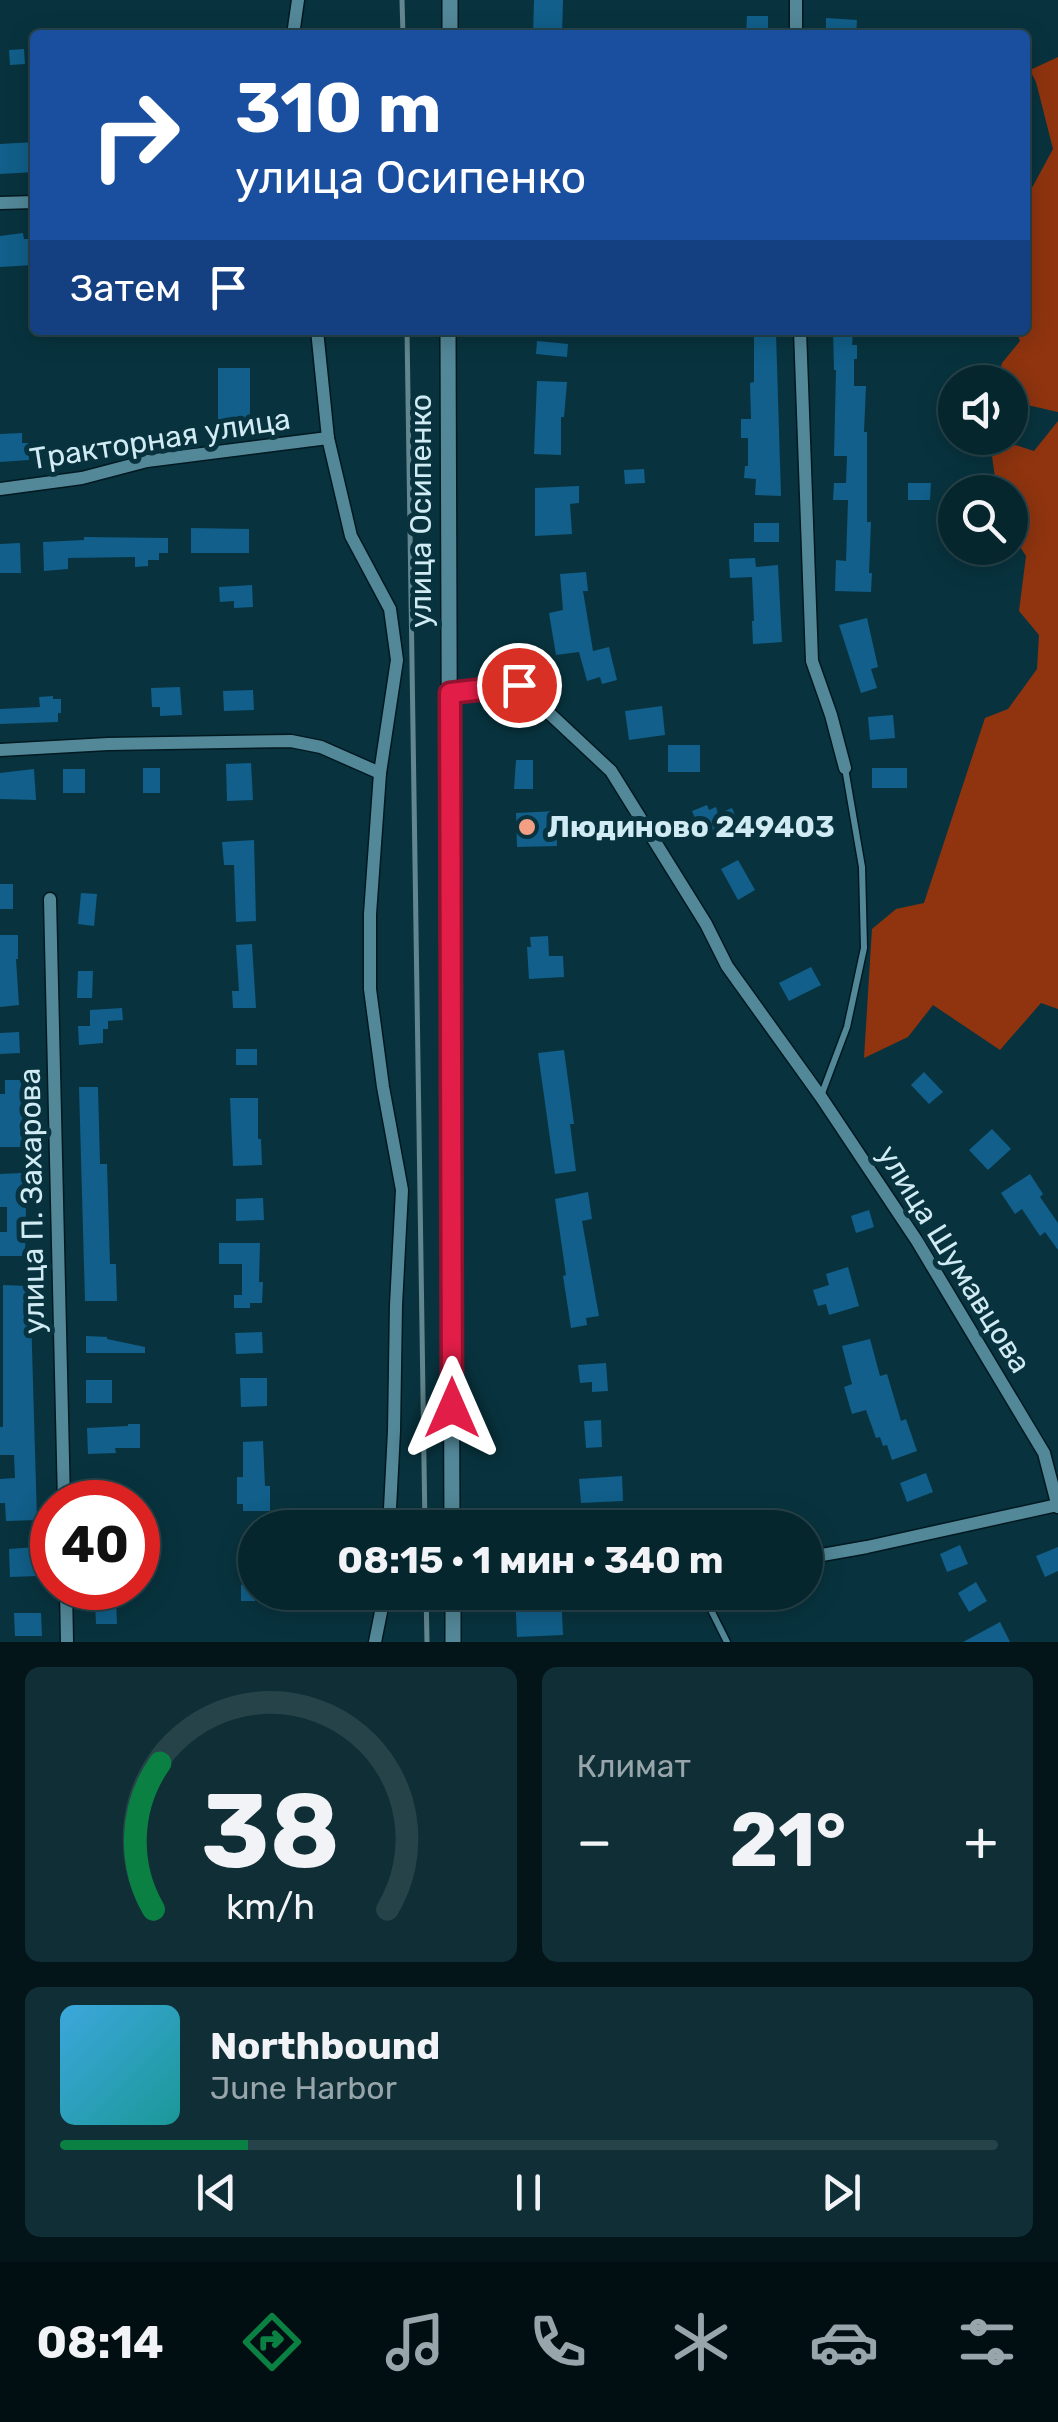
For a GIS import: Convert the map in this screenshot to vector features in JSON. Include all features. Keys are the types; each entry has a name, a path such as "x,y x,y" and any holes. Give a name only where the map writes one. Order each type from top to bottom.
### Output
{"street":[{"path":"295,30 298,0"},
{"path":"450,0 450,30"},
{"path":"796,0 796,30"},
{"path":"0,203 30,202"},
{"path":"318,335 328,438 351,536 390,610 397,660 380,773 370,914 370,989 402,1190 391,1510"},
{"name":"улица Осипенко","path":"448,335 452,1510"},
{"path":"800,335 812,660 845,768"},
{"name":"Тракторная улица","path":"0,489 82,478 147,461 328,438"},
{"path":"450,693 519,685 611,772 706,924 726,966 821,1097"},
{"path":"0,750 291,741 321,747 380,773"},
{"name":"улица П. Захарова","path":"50,899 63,1480"},
{"name":"улица Шумавцова","path":"821,1097 917,1241 1044,1453 1058,1506"},
{"path":"823,1554 1058,1506"},
{"path":"66,1610 67,1642"},
{"path":"375,1642 381,1610"},
{"path":"452,1610 453,1642"}],"lane":[{"path":"821,1097 847,1027 864,948 862,867 845,768"},
{"path":"711,1610 727,1642"}],"shaded area":[{"path":"1058,57 1058,412 1028,405 1028,365 1001,365 1020,341 1018,335 1030,335 1030,191 1053,149 1030,70"},
{"path":"1058,421 1058,1009 1041,1003 1000,1050 933,1005 908,1037 864,1058 872,929 896,909 924,903 985,718 1008,709 1037,669 1039,635 1019,611 1025,565 1028,565 1028,475 995,475 992,456 1028,455 1028,449 1034,451"}],"building":[{"path":"534,0 563,0 562,30 533,30"},
{"path":"747,16 768,16 768,30 746,30"},
{"path":"826,18 857,20 856,30 826,30"},
{"path":"24,49 25,64 10,65 9,50"},
{"path":"30,142 30,172 0,174 0,144"},
{"path":"23,233 24,239 30,239 30,265 0,267 0,236"},
{"path":"754,335 776,335 781,496 755,495 756,479 744,478 748,438 741,438 741,419 751,419 750,383 754,382"},
{"path":"833,335 853,335 852,345 857,345 854,386 866,386 864,432 867,522 871,522 871,592 835,591 836,560 846,561 848,500 833,500 834,483 846,483 847,456 834,456"},
{"path":"537,341 568,344 567,357 536,354"},
{"path":"218,368 250,368 250,424 218,419"},
{"path":"537,381 567,382 561,417 561,455 534,454"},
{"path":"22,433 22,443 28,443 29,460 0,462 0,434"},
{"path":"644,469 645,483 625,484 624,470"},
{"path":"908,483 931,483 930,500 908,500"},
{"path":"579,486 579,503 570,504 572,534 535,536 535,488"},
{"path":"754,523 779,523 779,542 754,542"},
{"path":"191,528 249,529 249,553 191,553"},
{"path":"84,537 168,538 168,553 159,553 159,560 148,560 148,566 135,567 135,557 68,558 68,569 44,571 43,542"},
{"path":"20,543 21,573 0,573 0,544"},
{"path":"755,558 756,567 778,565 782,642 753,644 752,577 730,578 729,559"},
{"path":"586,572 588,591 583,591 593,651 609,647 617,680 602,684 600,677 587,681 579,652 556,655 549,613 563,610 560,574"},
{"path":"252,585 253,607 234,608 234,601 220,602 219,587"},
{"path":"867,618 878,667 871,669 877,688 861,693 839,625"},
{"path":"180,687 182,715 160,716 160,707 152,707 151,688"},
{"path":"253,690 254,710 224,711 223,691"},
{"path":"39,697 61,699 58,722 0,724 0,709 40,707"},
{"path":"662,706 665,735 629,740 625,711"},
{"path":"893,715 895,738 870,740 868,717"},
{"path":"668,745 700,745 700,772 668,772"},
{"path":"516,760 533,760 533,789 514,789"},
{"path":"251,763 253,800 227,801 226,764"},
{"path":"143,768 160,768 160,793 143,793"},
{"path":"872,768 907,768 907,788 872,788"},
{"path":"34,769 36,800 0,799 0,773"},
{"path":"63,769 85,769 85,793 63,793"},
{"path":"707,805 709,810 716,807 718,814 732,808 738,822 703,837 692,811"},
{"path":"556,811 557,846 517,847 516,813"},
{"path":"254,840 256,921 236,922 234,865 224,865 222,842"},
{"path":"738,860 755,890 738,900 721,869"},
{"path":"0,884 13,884 13,909 0,909"},
{"path":"81,893 97,894 94,926 78,924"},
{"path":"0,935 18,935 19,1005 0,1007"},
{"path":"548,936 549,956 563,956 564,977 529,979 530,937"},
{"path":"252,944 256,1008 233,1008 232,991 239,991 236,945"},
{"path":"811,967 821,985 789,1001 779,983"},
{"path":"78,971 93,971 92,998 77,998"},
{"path":"122,1008 123,1020 108,1021 108,1029 103,1029 103,1043 79,1045 78,1026 90,1026 90,1010"},
{"path":"19,1032 20,1053 0,1054 0,1033"},
{"path":"236,1049 257,1049 257,1065 236,1065"},
{"path":"564,1050 576,1171 555,1174 538,1053"},
{"path":"924,1072 943,1092 929,1104 911,1085"},
{"path":"5,1080 21,1080 24,1147 0,1147 0,1094 5,1094"},
{"path":"79,1087 98,1087 100,1164 107,1164 110,1264 116,1264 117,1301 85,1301"},
{"path":"230,1098 258,1098 262,1165 233,1166"},
{"path":"992,1129 1011,1149 988,1170 969,1150"},
{"path":"22,1173 25,1256 0,1256 0,1232 7,1232 7,1207 0,1207 0,1174"},
{"path":"1030,1174 1058,1223 1058,1250 1045,1232 1040,1236 1022,1209 1015,1214 1001,1193"},
{"path":"588,1192 592,1219 582,1221 599,1316 586,1318 587,1325 571,1328 555,1199"},
{"path":"263,1198 264,1220 236,1221 236,1199"},
{"path":"869,1210 874,1227 856,1233 851,1216"},
{"path":"219,1243 260,1243 262,1303 234,1308 234,1295 242,1295 242,1264 219,1264"},
{"path":"848,1267 859,1306 829,1315 826,1304 818,1306 813,1290 829,1285 826,1274"},
{"path":"3,1285 28,1286 36,1480 30,1480 30,1520 6,1521 5,1503 0,1503 0,1479 15,1478 14,1455 0,1455"},
{"path":"262,1332 263,1353 236,1354 235,1333"},
{"path":"86,1336 145,1347 145,1353 86,1353"},
{"path":"870,1339 880,1376 887,1374 901,1421 906,1419 917,1451 892,1460 887,1445 876,1438 866,1410 852,1414 844,1387 852,1384 842,1346"},
{"path":"606,1363 608,1391 592,1392 592,1382 580,1383 578,1365"},
{"path":"240,1378 267,1378 267,1406 241,1407"},
{"path":"86,1380 112,1380 112,1403 86,1403"},
{"path":"601,1420 602,1447 586,1448 584,1421"},
{"path":"140,1424 140,1448 88,1454 87,1428"},
{"path":"263,1441 270,1510 243,1510 243,1504 237,1504 237,1477 243,1477 243,1442"},
{"path":"926,1473 933,1492 907,1502 900,1483"},
{"path":"622,1476 623,1501 581,1503 579,1479"},
{"path":"960,1545 968,1564 947,1572 940,1554"},
{"path":"1058,1547 1058,1571 1045,1577 1036,1556"},
{"path":"30,1548 30,1576 10,1577 9,1549"},
{"path":"976,1582 987,1601 969,1612 958,1593"},
{"path":"95,1610 116,1610 117,1624 96,1624"},
{"path":"516,1610 562,1610 563,1635 517,1637"},
{"path":"14,1613 41,1613 42,1636 15,1636"},
{"path":"1000,1622 1010,1642 963,1642"}],"railway":[{"path":"402,0 403,30"},
{"path":"407,335 425,1510"},
{"path":"426,1610 427,1642"}],"place":[{"name":"Людиново 249403","path":"527,827"}],"route":[{"path":"452,1408 450,693 519,685"}]}
